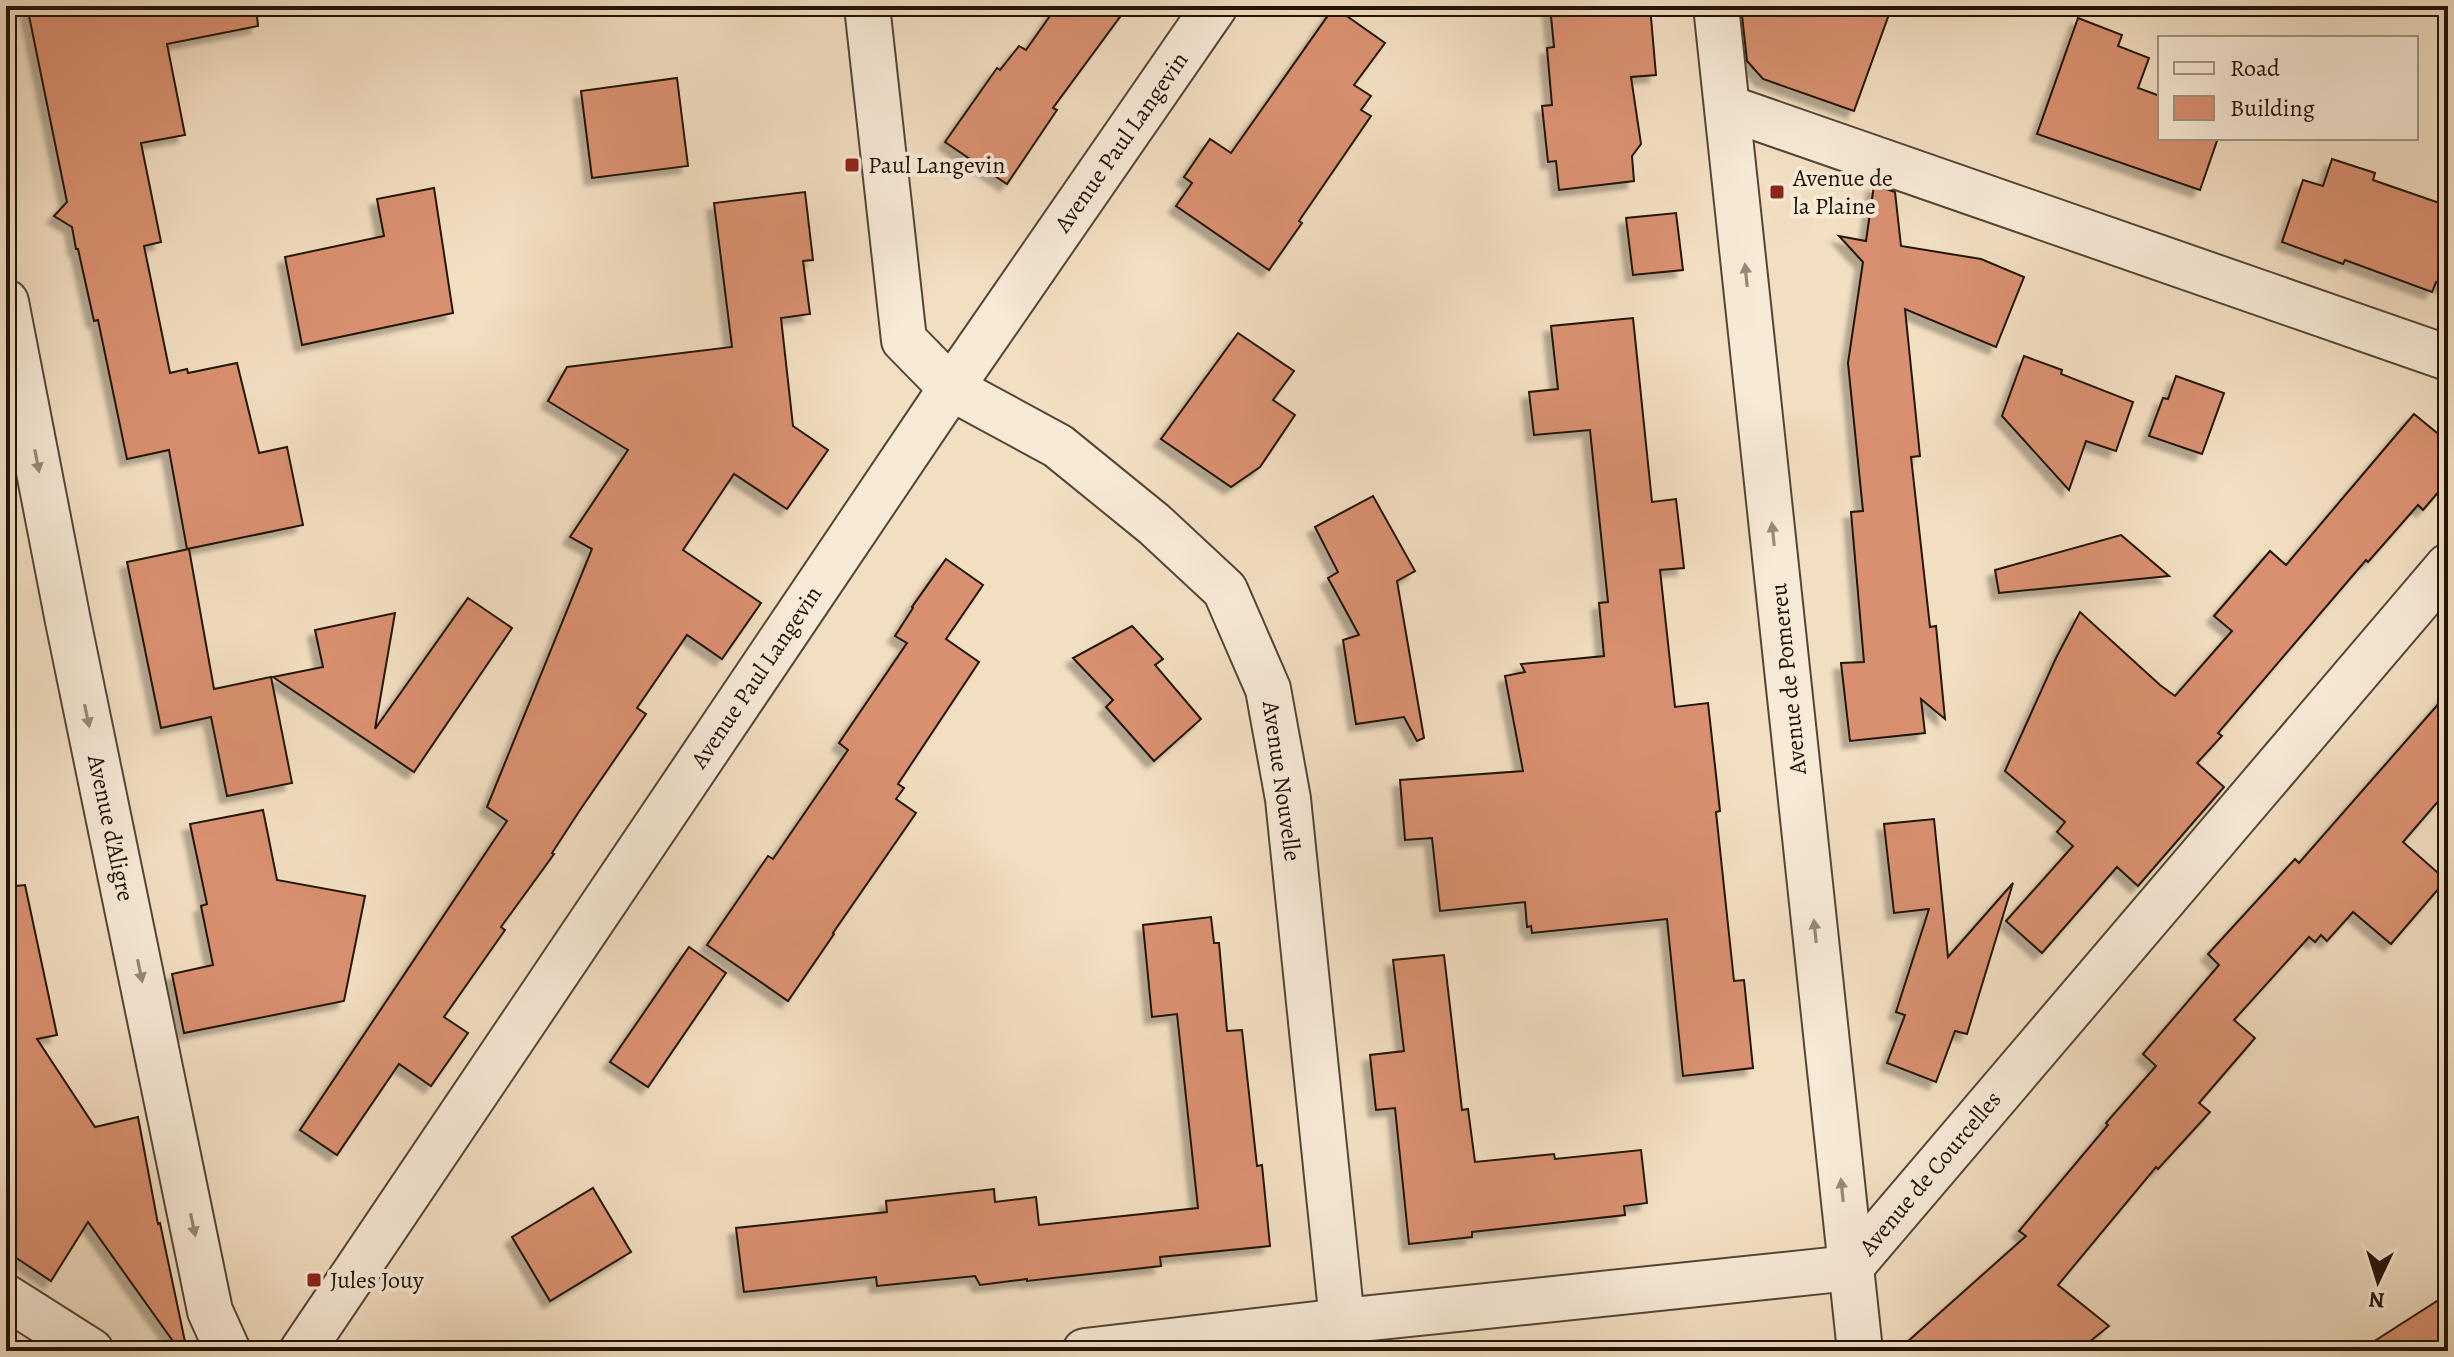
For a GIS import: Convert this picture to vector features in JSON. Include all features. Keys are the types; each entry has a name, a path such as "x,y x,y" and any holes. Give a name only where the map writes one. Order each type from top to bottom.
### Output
{"street":[{"name":"Avenue Nouvelle","path":"867,6 904,340 951,388 1058,446 1154,524 1225,590 1268,689 1288,799 1342,1321"},
{"name":"Avenue Paul Langevin","path":"302,1351 951,388 1215,6"},
{"name":"Avenue de Pomereu","path":"1716,6 1860,1351"},
{"path":"1729,108 2448,358"},
{"name":"Avenue d'Aligre","path":"6,302 68,621 210,1311 228,1351"},
{"name":"Avenue de Courcelles","path":"1085,1351 1850,1268 2448,566"},
{"path":"6,1297 91,1351"}],"building":[{"path":"27,6 256,6 258,26 167,44 185,135 141,143 161,242 144,246 170,373 187,369 188,373 237,363 259,453 287,447 303,525 187,549 169,450 127,459 98,320 94,321 72,227 54,216 67,202"},
{"path":"1057,6 1128,6 1053,108 1057,110 1007,184 945,142 997,68 1000,70 1019,46 1026,50"},
{"path":"1550,6 1650,6 1656,75 1631,77 1641,144 1632,156 1634,181 1559,190 1556,161 1548,162 1542,106 1552,105 1547,48 1554,47"},
{"path":"1741,6 1892,6 1854,111 1763,79 1747,61"},
{"path":"1334,7 1385,43 1354,85 1371,96 1361,110 1371,116 1269,270 1176,206 1192,183 1184,177 1210,139 1231,153"},
{"path":"2078,18 2122,35 2118,46 2149,58 2138,88 2158,95 2158,140 2217,140 2200,190 2037,134"},
{"path":"677,78 688,166 592,178 581,91"},
{"path":"2332,159 2375,173 2373,180 2448,206 2448,287 2436,282 2432,292 2345,260 2343,264 2282,242 2303,180 2323,186"},
{"path":"1874,185 1895,192 1901,246 1981,259 2024,277 1996,347 1905,309 1920,456 1911,457 1930,627 1936,626 1945,719 1921,699 1925,733 1850,741 1841,663 1864,662 1851,512 1863,511 1848,363 1863,262 1839,236 1866,241"},
{"path":"434,188 453,313 302,345 285,257 384,236 377,199"},
{"path":"805,192 813,260 803,261 810,314 781,318 793,426 828,450 787,509 734,474 683,550 761,603 722,659 687,635 637,708 646,714 580,810 554,854 501,927 505,930 444,1017 468,1033 431,1086 399,1064 337,1155 300,1130 507,821 487,807 592,549 570,537 628,450 548,401 567,367 732,347 714,203"},
{"path":"1676,213 1683,270 1633,275 1626,218"},
{"path":"1633,318 1652,502 1676,499 1684,568 1660,570 1675,707 1708,703 1734,981 1744,980 1753,1068 1683,1076 1667,919 1532,933 1531,926 1527,927 1525,902 1440,911 1432,838 1405,840 1400,780 1523,771 1505,676 1525,672 1521,664 1604,656 1599,603 1608,602 1590,430 1534,435 1529,392 1558,389 1551,326"},
{"path":"1238,333 1294,371 1273,400 1295,415 1260,467 1231,487 1161,439"},
{"path":"2024,356 2133,402 2116,451 2086,441 2069,490 2002,416"},
{"path":"2176,376 2224,393 2202,454 2149,436 2163,398 2168,399"},
{"path":"2414,414 2448,442 2448,481 2423,510 2418,505 2368,562 2366,560 2218,733 2222,736 2197,763 2224,787 2138,886 2117,867 2042,953 2006,921 2073,846 2057,832 2065,822 2005,771 2080,612 2175,696 2232,631 2214,616 2270,551 2286,565"},
{"path":"1373,496 1415,571 1397,581 1424,738 1417,741 1404,717 1356,724 1343,640 1359,635 1328,578 1338,572 1315,527"},
{"path":"2121,535 2169,576 1999,593 1995,570"},
{"path":"189,549 214,689 271,677 292,783 227,796 211,717 161,728 127,562"},
{"path":"946,559 983,585 946,639 979,662 898,784 904,788 896,799 916,813 788,1001 707,945 768,856 773,859 848,750 839,743 907,643 895,636"},
{"path":"468,598 512,628 414,772 273,677 323,667 315,630 395,613 375,729"},
{"path":"1132,626 1163,659 1155,665 1201,719 1154,761 1106,707 1113,700 1073,658"},
{"path":"2448,693 2448,790 2403,842 2446,880 2391,944 2353,912 2327,941 2321,935 2315,942 2309,937 2234,1020 2255,1038 2199,1103 2210,1112 2158,1169 2156,1167 2058,1285 2109,1326 2078,1351 1897,1351 2026,1236 2019,1231 2156,1066 2143,1054 2219,965 2208,954 2295,859 2299,863"},
{"path":"263,810 277,880 365,896 344,1001 184,1033 172,974 213,965 201,906 207,904 190,824"},
{"path":"1934,819 1948,957 2013,883 1967,1034 1955,1031 1936,1082 1887,1063 1905,1015 1896,1012 1929,909 1894,913 1884,824"},
{"path":"25,885 57,1035 37,1039 95,1127 138,1117 187,1351 180,1351 88,1222 51,1281 6,1251 6,887"},
{"path":"1211,917 1214,943 1219,943 1227,1031 1242,1030 1257,1166 1262,1165 1270,1246 1160,1257 1161,1266 1027,1281 980,1285 975,1276 877,1286 876,1277 744,1292 736,1228 887,1212 886,1201 994,1189 995,1202 1036,1197 1039,1225 1198,1208 1177,1014 1152,1017 1143,925"},
{"path":"689,947 726,973 648,1087 610,1062"},
{"path":"1444,955 1462,1110 1468,1109 1475,1162 1554,1154 1555,1159 1641,1150 1647,1203 1624,1206 1625,1215 1472,1232 1472,1237 1409,1244 1395,1108 1376,1110 1370,1055 1404,1051 1393,960"},
{"path":"593,1188 631,1252 550,1301 512,1237"},
{"path":"2448,1294 2448,1351 2359,1351"}],"place":[{"name":"Paul Langevin","path":"852,165"},
{"name":"Avenue de la Plaine","path":"1777,192"},
{"name":"Jules Jouy","path":"314,1280"}]}
